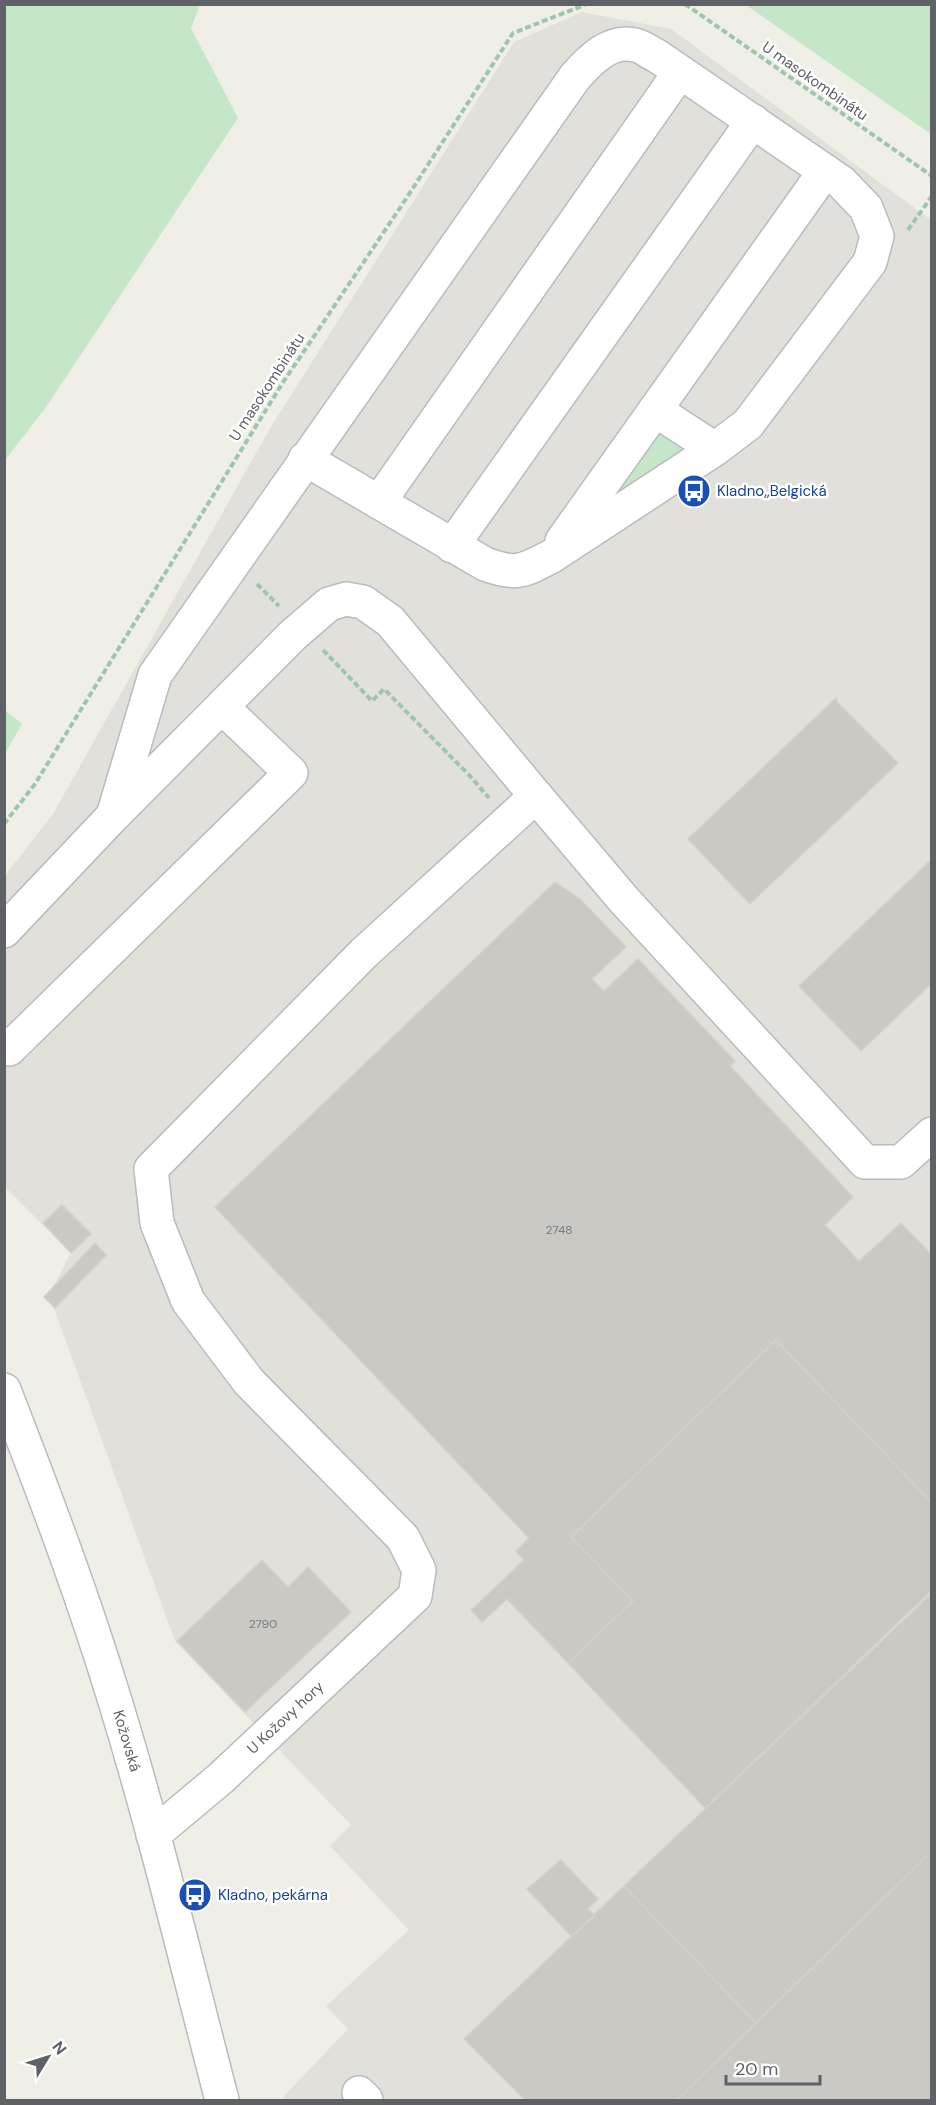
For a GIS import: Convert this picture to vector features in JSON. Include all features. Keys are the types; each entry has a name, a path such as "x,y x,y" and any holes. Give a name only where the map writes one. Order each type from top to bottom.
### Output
{"street":[{"path":"113,816 155,675 305,459 575,76 594,56 615,46 636,45 680,72 841,182 866,208 877,236 870,262 748,424 715,449 552,555 525,570 507,572 485,564 305,459"},
{"path":"379,502 680,72"},
{"path":"452,546 753,122"},
{"path":"552,555 825,171"},
{"path":"655,410 715,449"},
{"path":"4,931 113,816 293,635 329,604 346,599 363,602 390,621 624,900 865,1162 901,1162 932,1134"},
{"path":"4,1044 9,1049 291,773 222,707"},
{"name":"U Kožovy hory","path":"153,1835 221,1778 415,1596 419,1570 403,1538 249,1382 188,1301 157,1223 151,1169 364,953 536,796"},
{"name":"Kožovská","path":"4,1390 55,1520 111,1687 153,1835 222,2100"}],"path":[{"name":"U masokombinátu","path":"4,824 41,774 282,384 402,205 513,33 587,4"},
{"name":"U masokombinátu","path":"686,4 932,177"}],"shaded area":[{"path":"582,12 671,29 931,220 931,2100 285,2100 284,2096 348,2029 326,2006 409,1930 330,1846 351,1825 175,1641 49,1295 71,1253 5,1187 4,877 53,814 269,430 514,42"}],"green space":[{"path":"5,4 200,5 191,28 238,118 44,410 5,460"},
{"path":"746,5 931,5 931,134"},
{"path":"658,430 690,446 605,508"},
{"path":"5,710 22,724 5,753"}],"building":[{"path":"836,698 837,702 898,763 750,904 688,839"},
{"path":"932,859 932,983 861,1051 799,986"},
{"path":"555,882 580,899 626,947 592,979 604,991 638,959 735,1061 730,1066 853,1197 825,1225 859,1261 901,1223 932,1255 932,1503 776,1340 571,1537 633,1601 568,1663 507,1599 482,1622 471,1610 524,1560 516,1551 529,1538 215,1207"},
{"path":"62,1205 91,1234 71,1253 43,1223"},
{"path":"95,1243 106,1255 55,1308 44,1297"},
{"path":"776,1340 932,1503 932,1590 705,1808 568,1663 633,1601 571,1537"},
{"path":"262,1560 288,1587 308,1567 351,1612 245,1712 177,1641"},
{"path":"932,1593 932,1851 756,2023 624,1886"},
{"path":"932,1851 932,2100 677,2100 756,2023"},
{"path":"561,1860 598,1899 588,1909 595,1916 572,1937 527,1889"},
{"path":"624,1886 756,2023 677,2100 525,2100 464,2039"}],"place":[{"name":"Kladno,,Belgická","path":"694,491"},
{"name":"Kladno, pekárna","path":"195,1895"}]}
